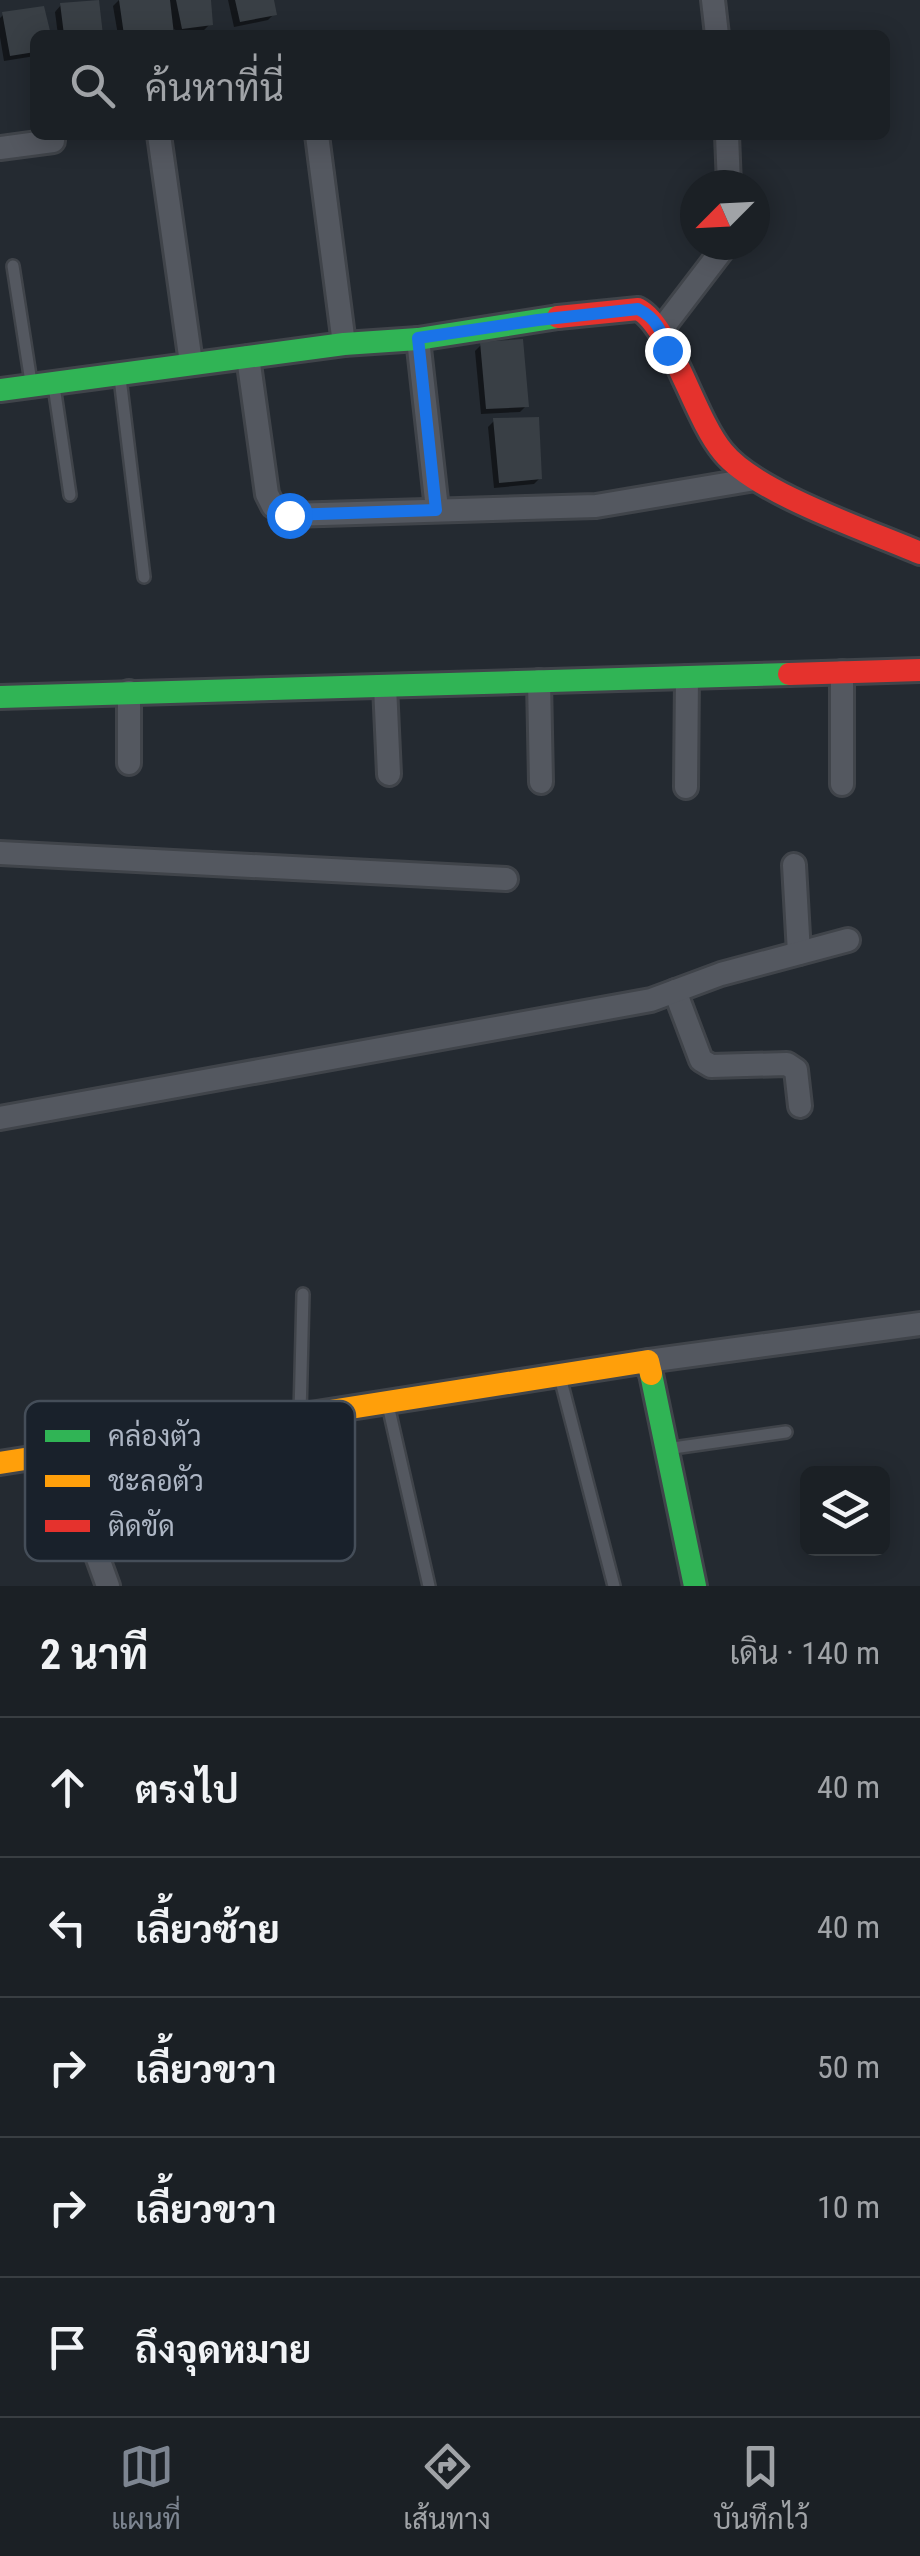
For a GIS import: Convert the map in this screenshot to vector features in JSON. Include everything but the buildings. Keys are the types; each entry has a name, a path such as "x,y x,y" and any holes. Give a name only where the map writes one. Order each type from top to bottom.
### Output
{"street":[{"path":"713,0 716,30"},
{"path":"0,148 53,140"},
{"path":"161,140 191,364"},
{"path":"318,140 344,344"},
{"path":"727,140 729,170"},
{"path":"661,330 715,260"},
{"path":"0,390 638,309 650,315 661,330 667,350 723,453 755,479 838,520 920,553"},
{"path":"418,338 436,510"},
{"path":"248,357 267,494 279,512 289,515 608,505 755,479"},
{"path":"0,696 920,670"},
{"path":"842,672 842,784"},
{"path":"686,787 687,677"},
{"path":"539,681 540,782"},
{"path":"385,686 389,774"},
{"path":"128,764 129,692"},
{"path":"0,852 506,879"},
{"path":"794,865 799,953"},
{"path":"0,1118 628,1004 848,940"},
{"path":"675,991 701,1060 711,1066 787,1064 796,1070 800,1106"},
{"path":"355,1406 920,1324"},
{"path":"648,1361 694,1586"},
{"path":"0,1463 25,1459"},
{"path":"99,1561 108,1586"}],"lane":[{"path":"13,266 70,495"},
{"path":"120,374 144,577"},
{"path":"303,1294 306,1401"},
{"path":"560,1375 614,1586"},
{"path":"387,1401 429,1586"},
{"path":"666,1449 786,1432"}],"traffic: fast":[{"path":"0,390 344,344 418,339 558,317"},
{"path":"0,697 789,674"},
{"path":"651,1374 695,1586"}],"traffic: slow":[{"path":"355,1407 648,1361 651,1374"},
{"path":"0,1463 25,1459"}],"traffic: jam":[{"path":"558,317 638,309 661,333 712,437 739,467 815,510 920,553"},
{"path":"789,674 920,670"}],"route":[{"path":"289,515 436,510 418,338 638,309 650,315 661,330 667,350"}]}
